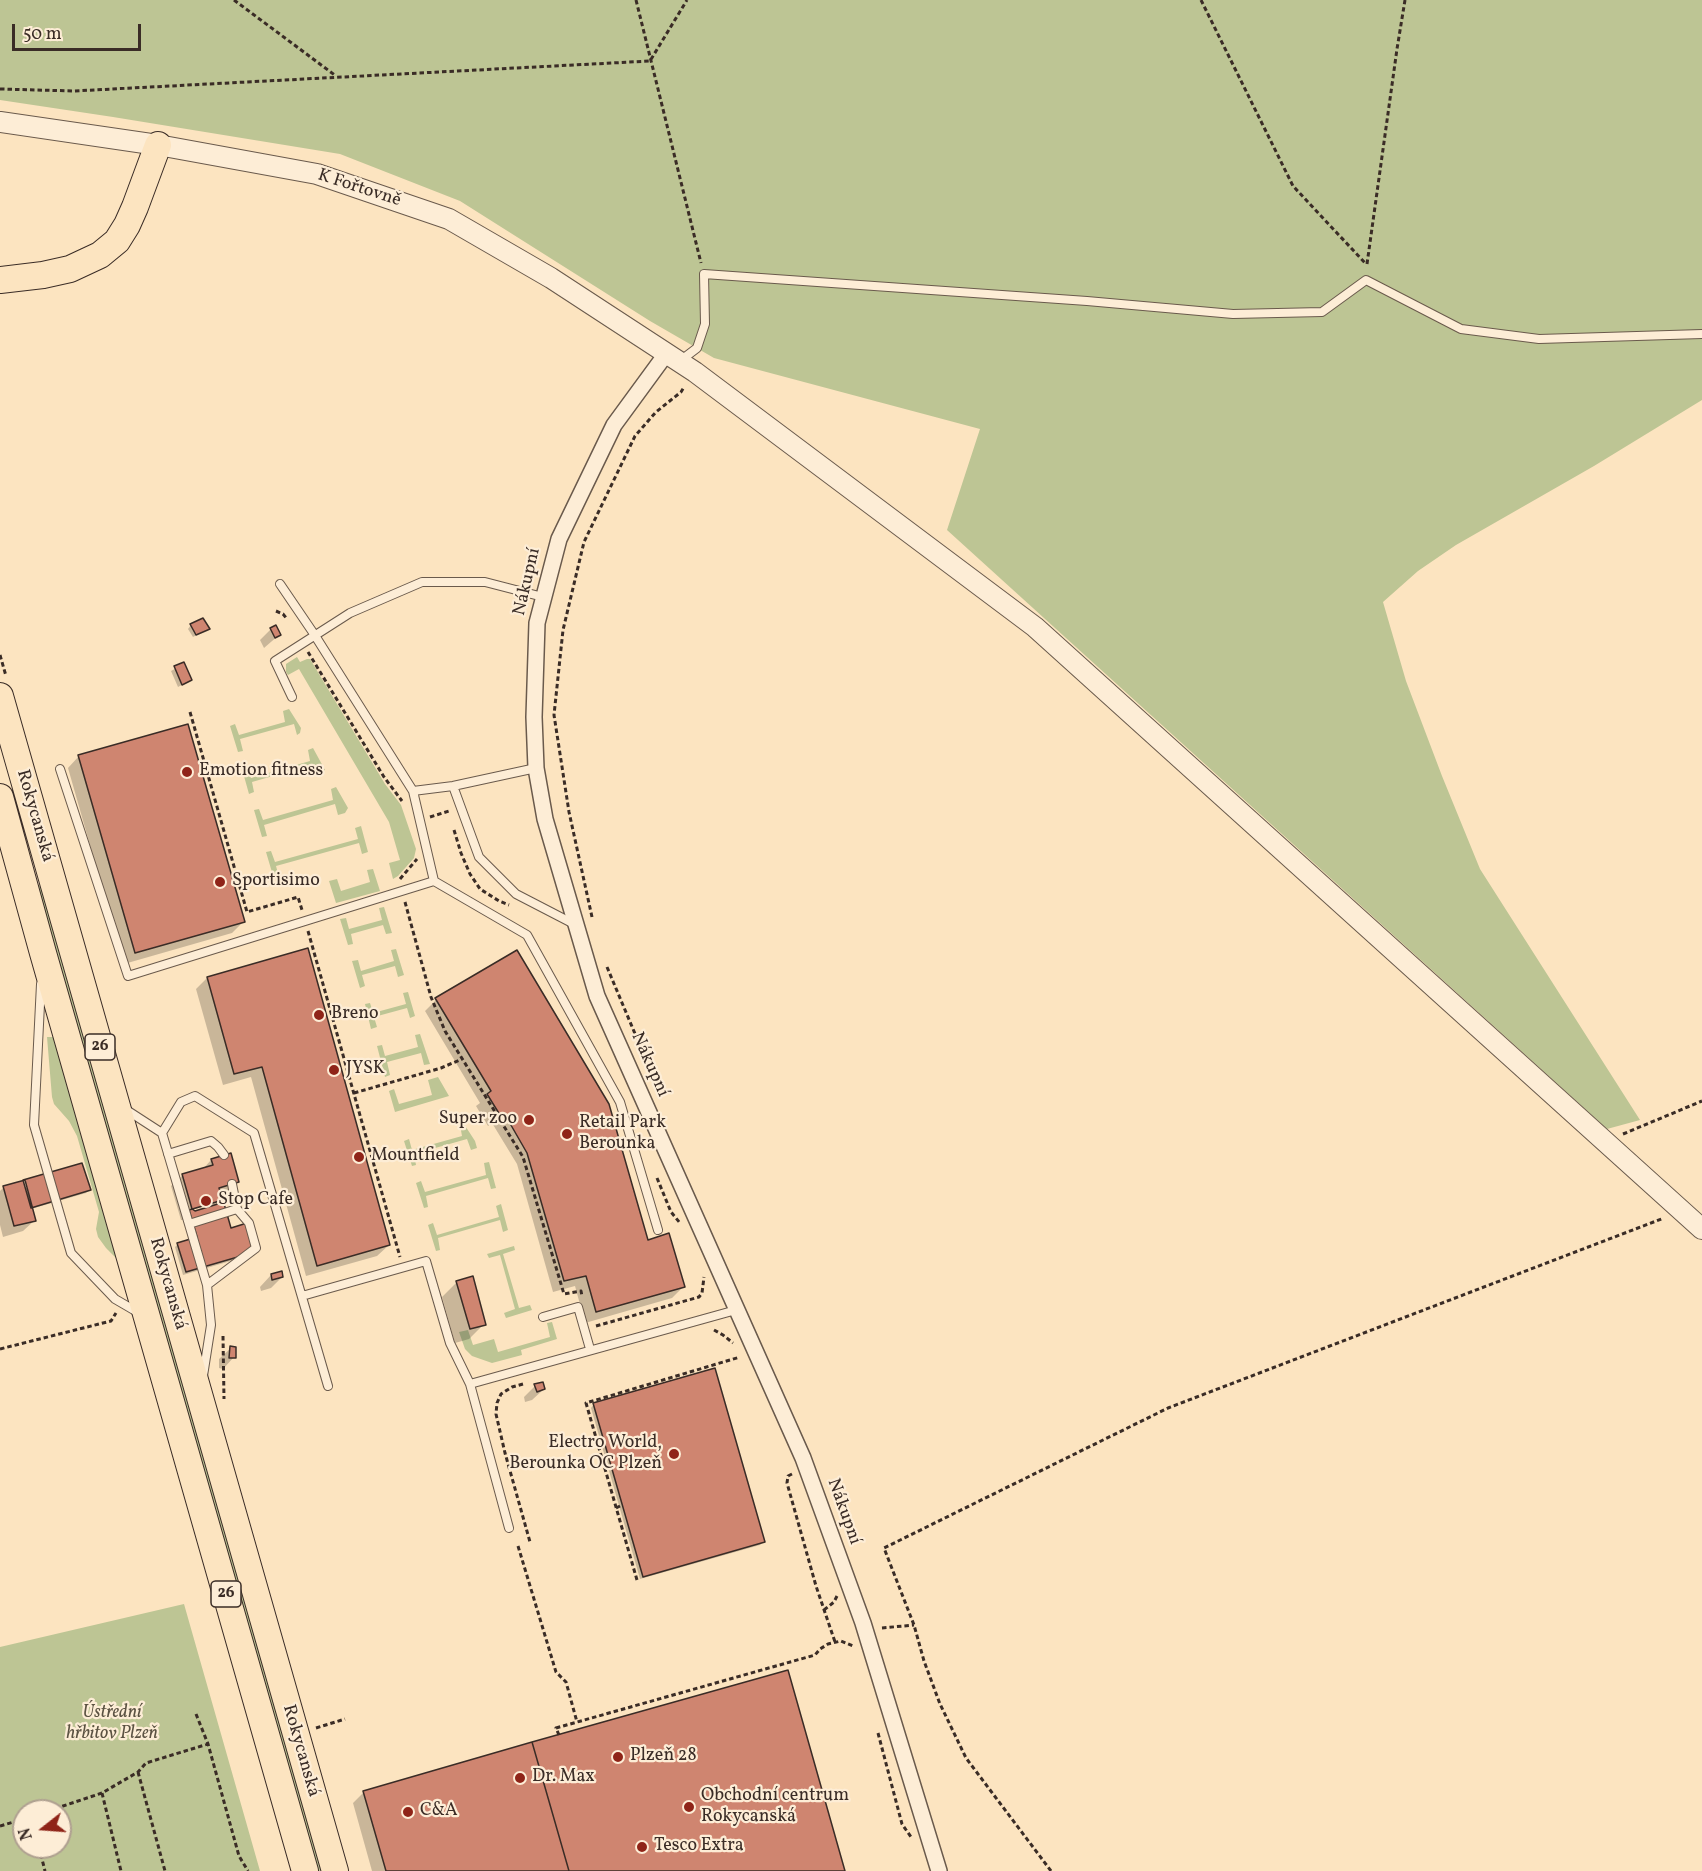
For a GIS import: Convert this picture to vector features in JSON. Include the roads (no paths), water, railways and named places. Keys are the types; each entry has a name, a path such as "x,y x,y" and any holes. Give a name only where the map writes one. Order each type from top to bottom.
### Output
{"highway":[{"path":"0,280 60,272 100,255 117,241 128,225 158,145"},
{"path":"0,261 42,269 68,268 82,264"},
{"name":"Rokycanská","path":"0,696 334,1871"},
{"name":"Rokycanská","path":"0,796 305,1871"}],"street":[{"name":"K Fořtovně","path":"0,122 158,145 317,174 449,219 551,278 680,362 1035,627 1702,1229"},
{"name":"Nákupní","path":"680,362 614,425 559,538 537,623 534,717 536,768 545,819 597,996 803,1458 863,1623 939,1871"}],"lane":[{"path":"680,362 697,348 705,324 704,274 1087,301 1233,314 1322,312 1366,280 1461,329 1539,339 1702,334"},
{"path":"292,697 275,661 350,613 422,582 486,582 543,597"},
{"path":"280,584 413,791 434,880 527,935 620,1102 658,1230"},
{"path":"413,791 453,786 536,768"},
{"path":"60,769 128,975 434,880"},
{"path":"453,786 479,857 516,894 577,926"},
{"path":"43,953 34,1125 71,1253 115,1299 147,1317"},
{"path":"162,1133 180,1102 195,1096 254,1133 328,1386"},
{"path":"116,1102 162,1133 207,1284 211,1325 199,1398"},
{"path":"168,1154 211,1141 224,1155"},
{"path":"207,1284 256,1248 249,1223 237,1209 232,1184"},
{"path":"189,1224 237,1209"},
{"path":"302,1296 426,1261 450,1343 470,1384 508,1528"},
{"path":"543,1317 578,1307 590,1349"},
{"path":"470,1384 736,1310"}],"place":[{"name":"Emotion fitness","path":"187,772"},
{"name":"Sportisimo","path":"220,882"},
{"name":"Breno","path":"319,1015"},
{"name":"JYSK","path":"334,1070"},
{"name":"Super zoo","path":"529,1120"},
{"name":"Retail Park Berounka","path":"567,1134"},
{"name":"Mountfield","path":"359,1157"},
{"name":"Stop Cafe","path":"206,1201"},
{"name":"Electro World, Berounka OC Plzeň","path":"674,1454"},
{"name":"Plzeň 28","path":"618,1757"},
{"name":"Dr. Max","path":"520,1778"},
{"name":"Obchodní centrum Rokycanská","path":"689,1807"},
{"name":"C&A","path":"408,1812"},
{"name":"Tesco Extra","path":"642,1847"}],"park label":[{"name":"Ústřední hřbitov Plzeň","path":"112,1724"}]}
